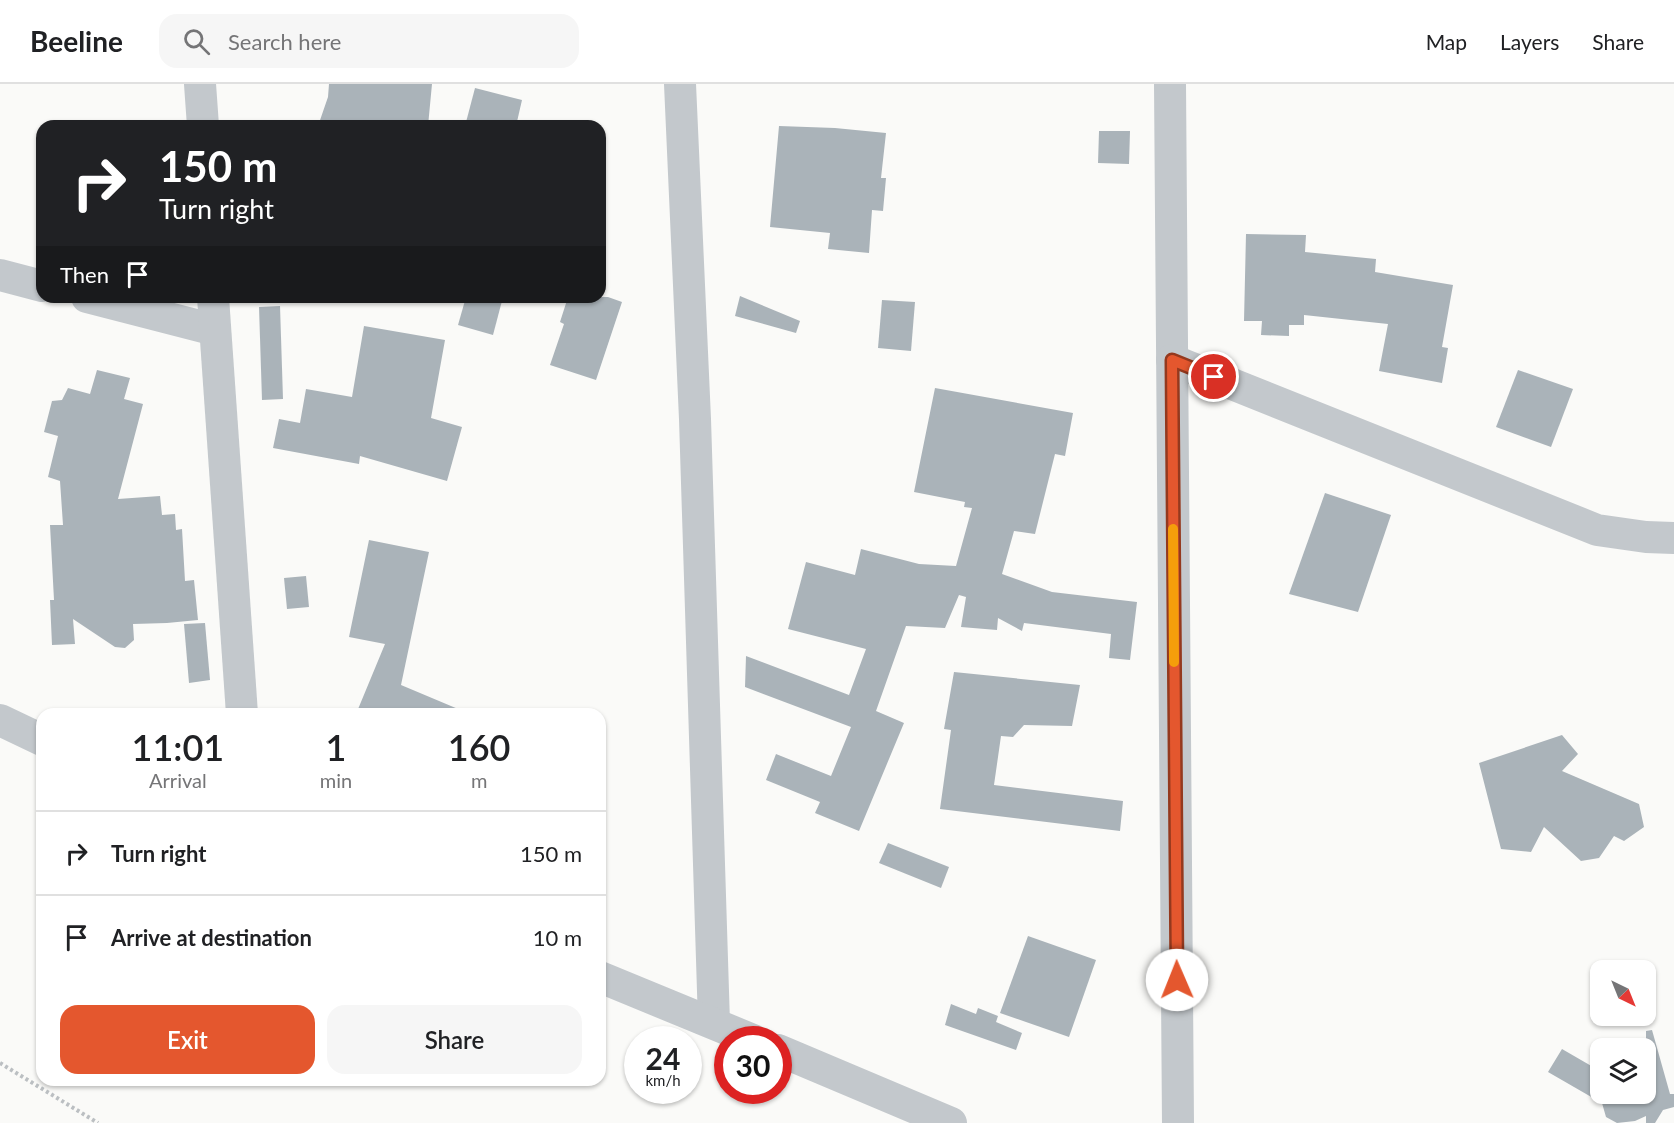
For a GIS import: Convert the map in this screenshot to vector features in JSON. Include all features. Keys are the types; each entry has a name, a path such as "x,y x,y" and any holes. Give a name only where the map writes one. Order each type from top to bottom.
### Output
{"street":[{"path":"200,84 203,120"},
{"path":"681,84 695,431 714,1023"},
{"path":"1170,84 1178,1123"},
{"path":"0,275 36,284"},
{"path":"110,303 216,330"},
{"path":"214,303 242,708"},
{"path":"1172,360 1597,530 1646,537 1674,537"},
{"path":"0,720 36,737"},
{"path":"606,979 721,1026"},
{"path":"792,1056 951,1123"}],"path":[{"path":"0,1063 36,1085"},
{"path":"38,1086 98,1123"}],"building":[{"path":"329,84 432,84 429,120 320,120 328,97"},
{"path":"475,88 522,100 517,120 467,120"},
{"path":"779,126 886,133 881,178 886,178 883,211 872,210 869,253 828,249 830,233 770,227"},
{"path":"1099,131 1130,131 1129,164 1098,163"},
{"path":"1246,234 1306,235 1305,252 1376,259 1375,272 1453,285 1442,347 1448,348 1442,383 1379,371 1388,324 1304,315 1304,325 1289,325 1289,336 1261,335 1262,321 1244,321"},
{"path":"740,296 800,321 796,333 735,316"},
{"path":"606,297 622,302 596,380 550,365 564,324 560,322 566,303 606,303"},
{"path":"882,300 915,302 911,351 878,348"},
{"path":"464,303 501,303 493,335 458,325"},
{"path":"280,306 283,399 262,400 259,307"},
{"path":"364,326 445,340 431,418 462,427 447,481 360,456 359,464 273,448 279,419 300,423 306,389 352,397"},
{"path":"97,370 130,378 124,399 143,404 118,499 160,496 162,515 175,514 176,530 182,529 185,581 194,580 198,620 133,624 134,640 125,648 115,647 73,619 75,644 52,645 50,600 54,600 50,525 63,525 60,481 48,477 58,436 44,432 52,401 62,400 68,388 90,394"},
{"path":"1518,370 1573,389 1551,447 1496,427"},
{"path":"935,388 1073,413 1065,456 1055,454 1035,534 1014,531 1002,574 1052,592 1137,602 1130,660 1109,658 1111,634 1024,623 1022,631 998,618 997,630 961,627 966,597 959,595 945,628 906,626 876,711 904,723 859,831 815,813 820,802 766,780 776,754 831,776 851,727 745,687 746,656 849,695 866,649 788,629 806,562 855,575 861,549 919,564 956,566 972,508 964,507 965,502 914,492"},
{"path":"1325,493 1391,515 1358,612 1289,594"},
{"path":"369,540 429,552 401,685 456,708 358,708 385,644 349,637"},
{"path":"306,576 309,607 287,609 284,578"},
{"path":"205,623 210,680 189,683 184,624"},
{"path":"954,672 1080,685 1072,726 1024,725 1013,737 1001,736 994,785 1123,801 1120,831 940,809 951,730 944,729"},
{"path":"1562,735 1578,754 1562,771 1639,804 1644,827 1624,841 1614,836 1599,858 1581,861 1544,827 1531,852 1501,849 1479,763"},
{"path":"888,843 949,867 941,888 879,863"},
{"path":"1028,936 1096,960 1069,1037 1000,1013"},
{"path":"951,1004 976,1014 978,1008 998,1016 996,1022 1022,1033 1016,1050 945,1025"},
{"path":"1652,1030 1654,1038 1646,1038 1646,1031"},
{"path":"1656,1044 1670,1094 1674,1094 1674,1107 1663,1110 1655,1123 1646,1123 1646,1116 1635,1121 1617,1123 1606,1117 1602,1104 1656,1104"},
{"path":"1562,1049 1590,1065 1590,1096 1548,1072"}],"slow traffic":[{"path":"1173,529 1174,662"}],"route":[{"path":"1177,980 1172,360 1214,377"}]}
